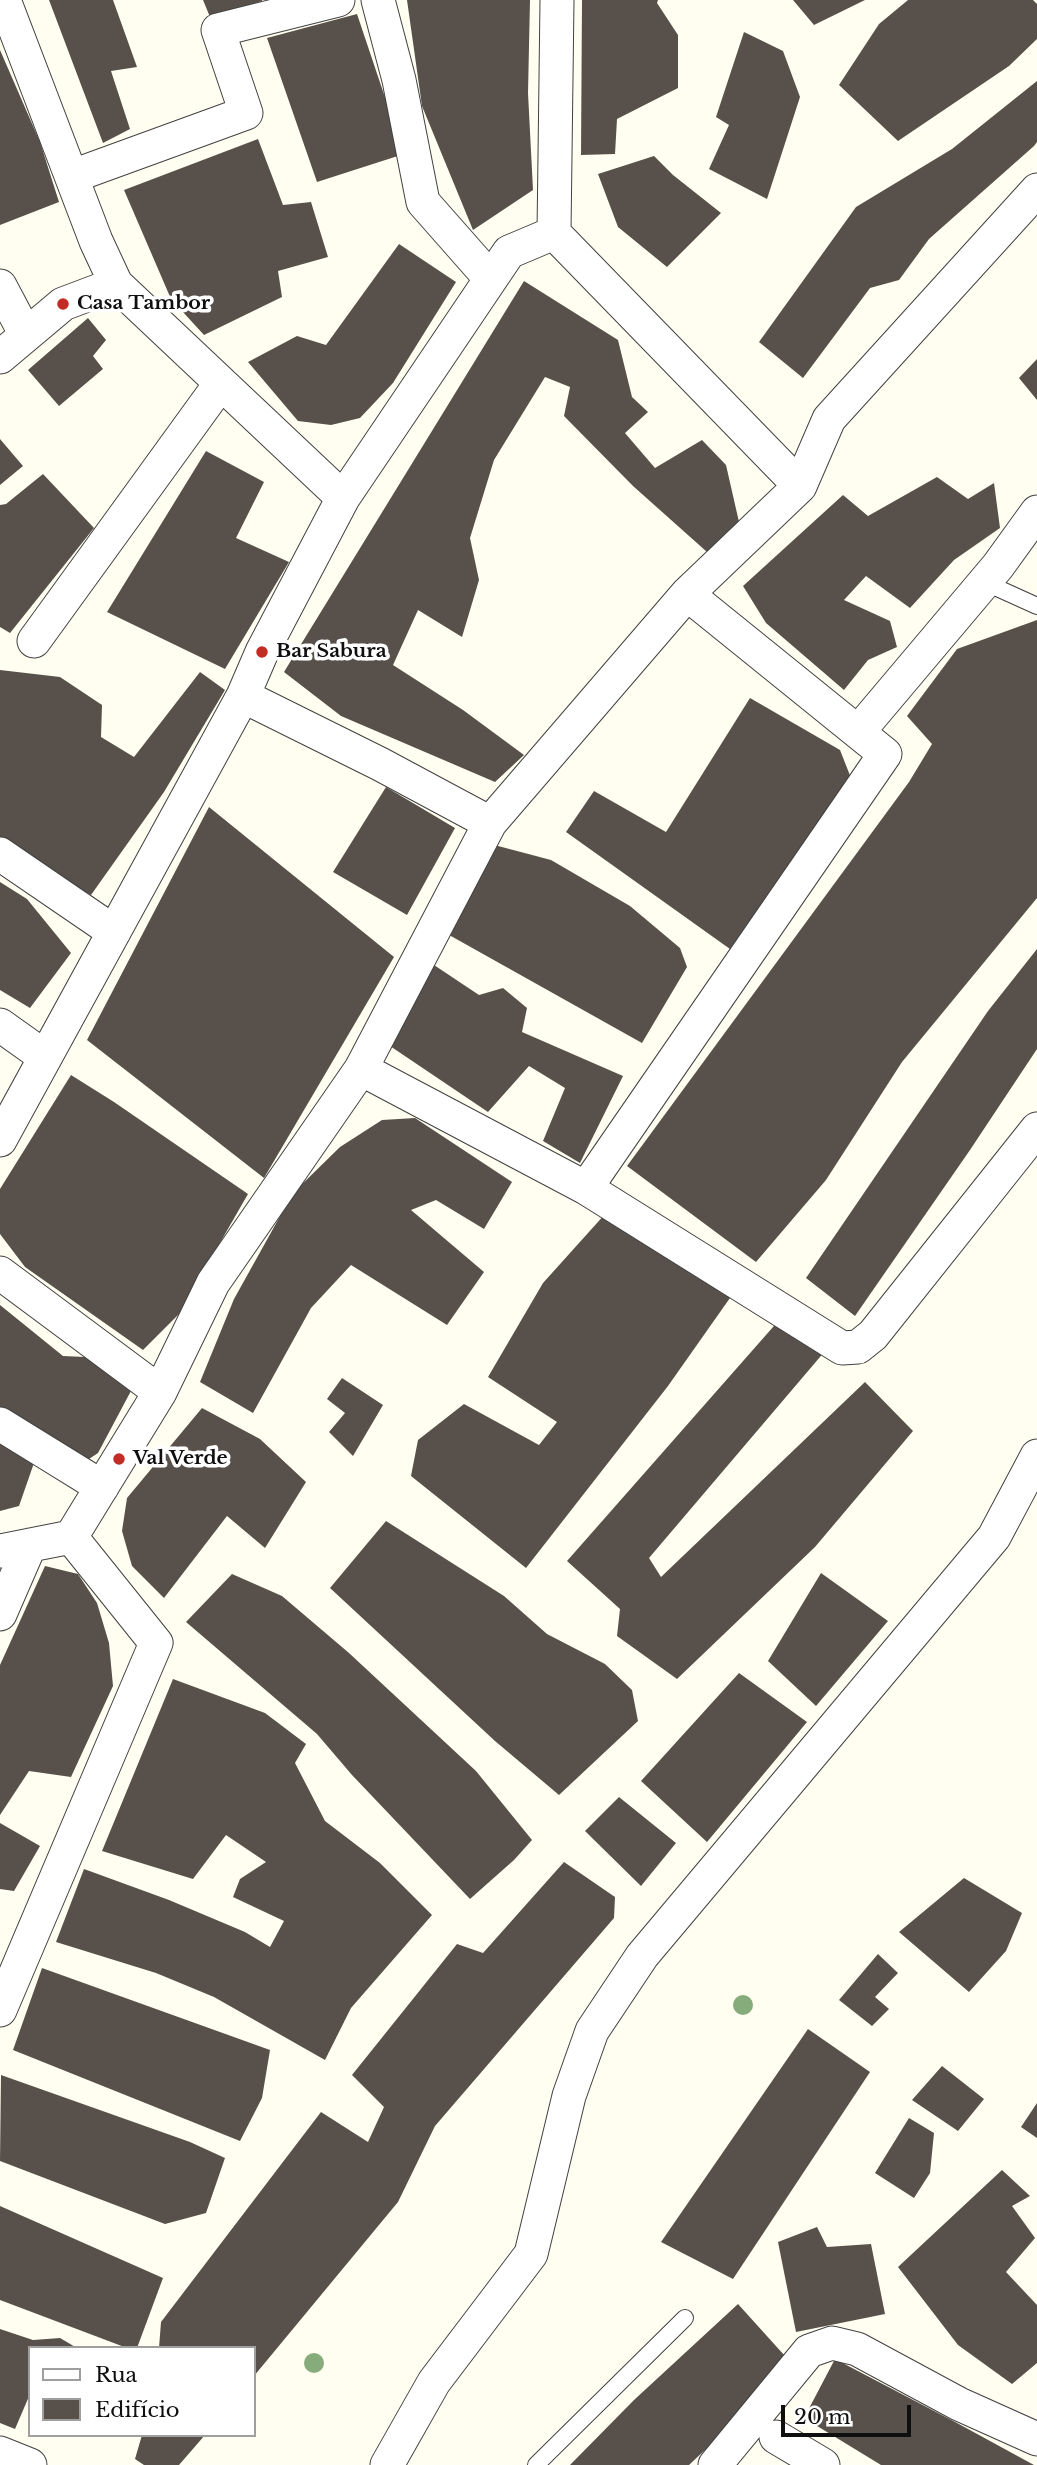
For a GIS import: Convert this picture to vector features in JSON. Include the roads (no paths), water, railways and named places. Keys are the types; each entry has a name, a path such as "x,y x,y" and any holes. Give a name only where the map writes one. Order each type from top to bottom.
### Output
{"street":[{"path":"4,0 96,241 116,284 344,498"},
{"path":"73,176 246,113 218,30 338,0"},
{"path":"378,0 399,80 423,202 491,278"},
{"path":"557,0 554,233 800,486"},
{"path":"0,1614 9,1548 71,1537 160,1392 213,1283 361,1069 490,823 687,594 800,486 828,419 1037,190"},
{"path":"0,1140 243,696 262,652 344,498 509,252 554,233"},
{"path":"0,357 62,304 116,284"},
{"path":"0,286 26,335"},
{"path":"34,641 220,383"},
{"path":"858,732 984,582 1037,512"},
{"path":"586,1188 885,754 687,594"},
{"path":"243,696 380,764 490,823"},
{"path":"0,854 114,932"},
{"path":"0,1026 45,1057"},
{"path":"361,1069 586,1188 842,1348 858,1347 873,1335 1037,1129"},
{"path":"0,1273 160,1392"},
{"path":"0,1424 102,1487"},
{"path":"387,2465 434,2382 531,2254 569,2096 592,2031 642,1956 993,1537 1037,1455"},
{"path":"0,2010 156,1643 71,1537"},
{"path":"715,2465 808,2351 832,2343 857,2348 959,2404 1037,2438"},
{"path":"776,2437 823,2465"},
{"path":"0,2453 30,2465"}],"lane":[{"path":"984,582 1037,606"},
{"path":"536,2465 685,2318"}],"place":[{"name":"Casa Tambor","path":"63,304"},
{"name":"Bar Sabura","path":"262,652"},
{"name":"Val Verde","path":"119,1459"}]}
